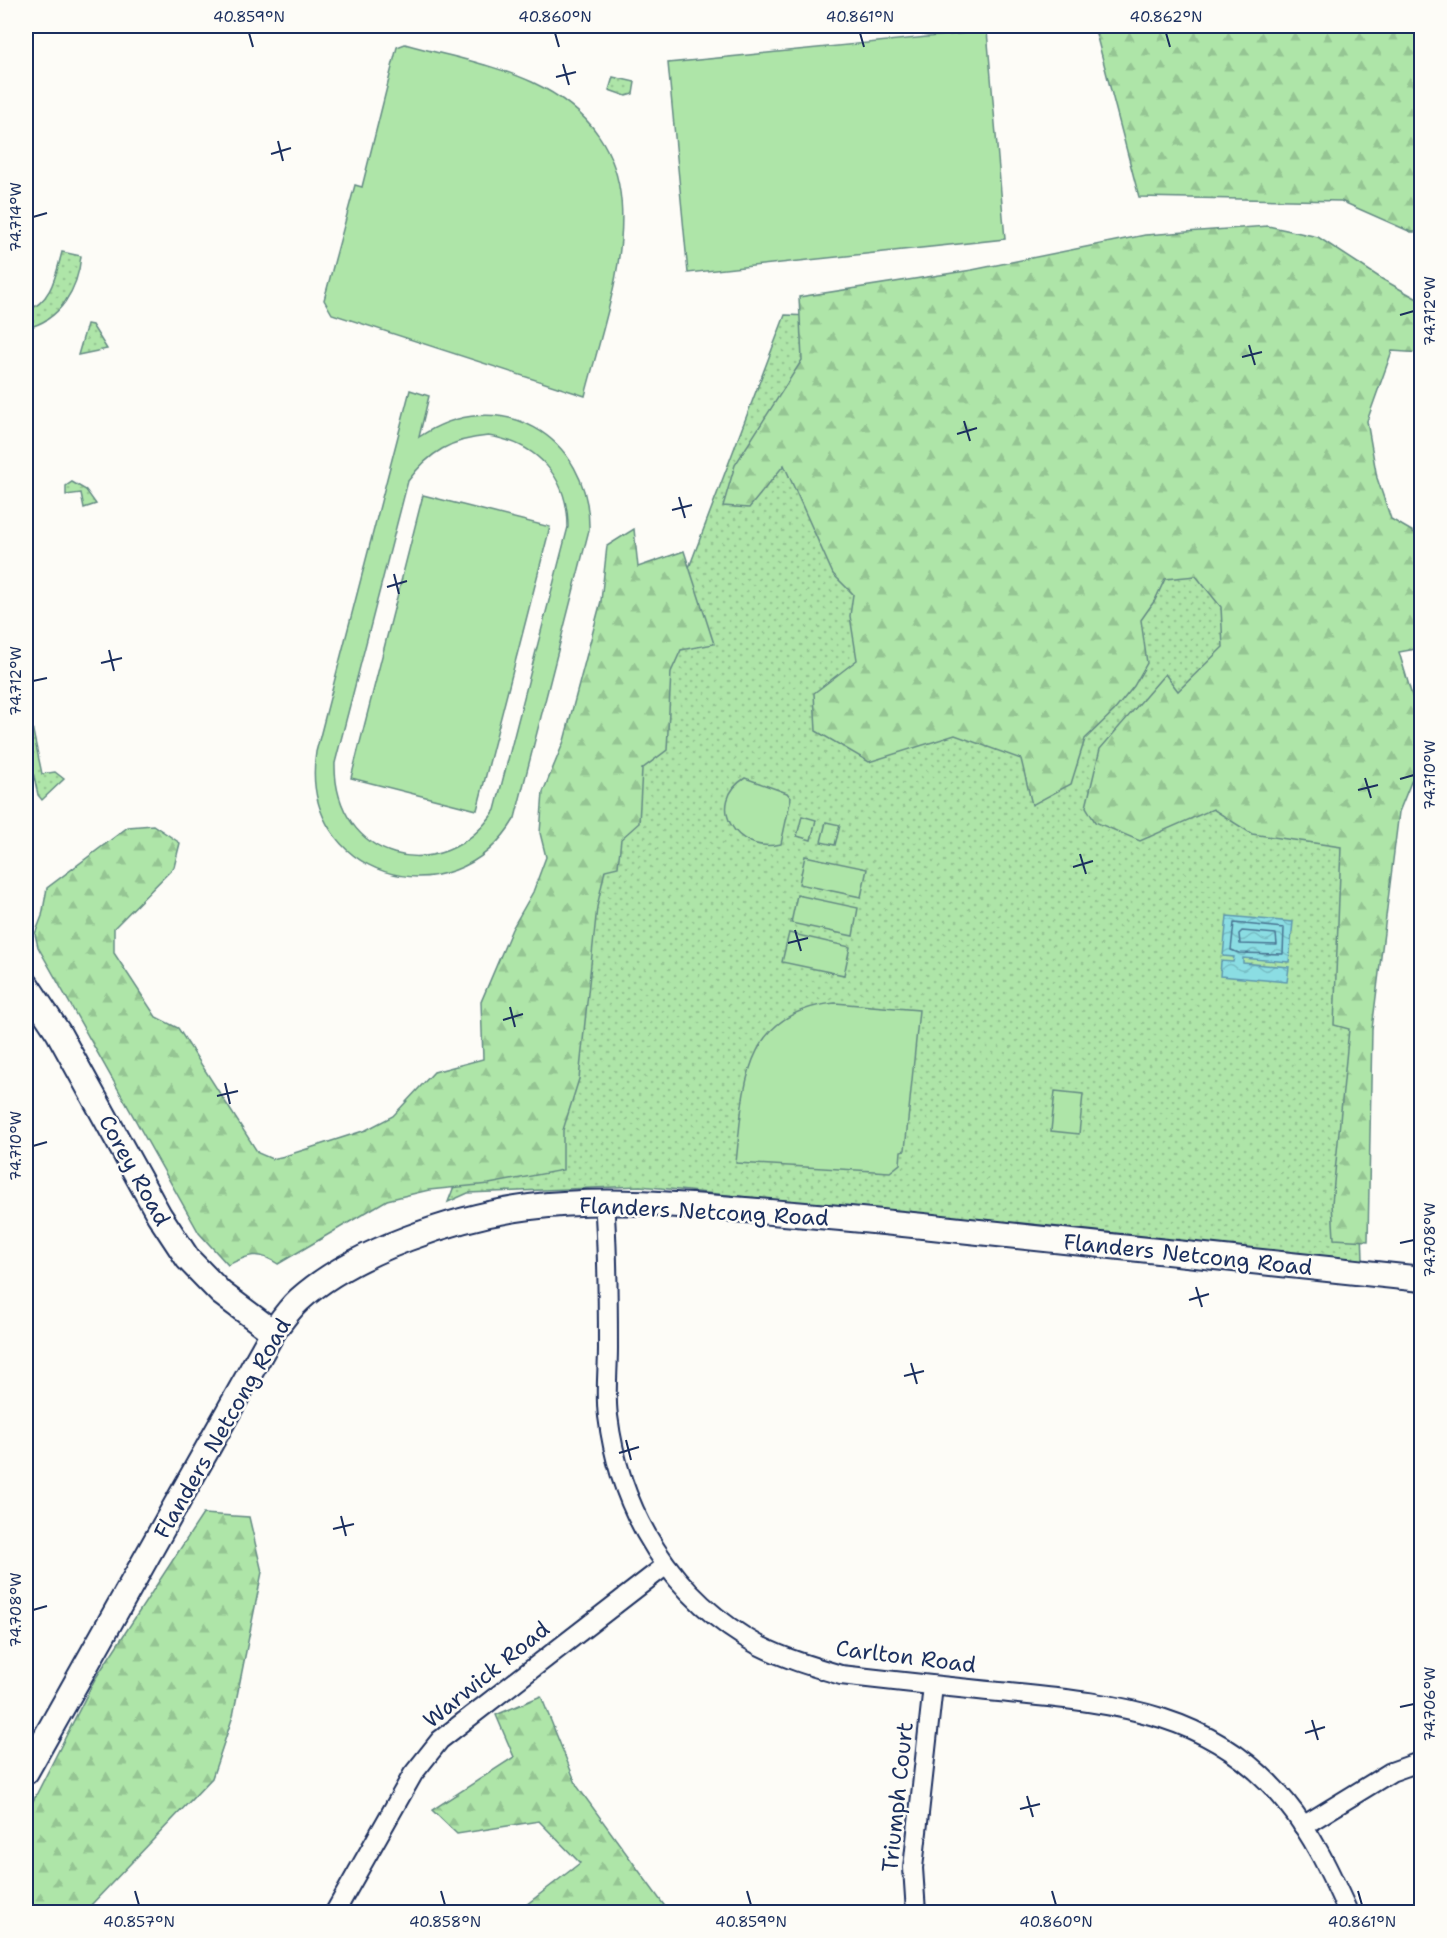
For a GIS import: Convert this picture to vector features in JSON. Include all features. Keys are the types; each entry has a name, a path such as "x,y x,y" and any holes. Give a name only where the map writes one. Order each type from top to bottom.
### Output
{"main road":[{"name":"Corey Road","path":"26,984 58,1032 159,1215 188,1259 221,1293 273,1332"},
{"name":"Flanders Netcong Road","path":"26,1772 273,1332 296,1302 319,1285 366,1258 426,1232 509,1210 604,1202 803,1214 1422,1279"}],"street":[{"name":"Carlton Road","path":"604,1202 608,1249 607,1414 611,1439 626,1495 644,1532 665,1566 709,1612 761,1646 799,1663 841,1675 1106,1703 1177,1721 1241,1758 1287,1802 1321,1854 1348,1912"},
{"name":"Warwick Road","path":"336,1912 413,1774 440,1740 665,1566"},
{"name":"Triumph Court","path":"916,1912 912,1868 933,1686"},
{"path":"1303,1826 1391,1772 1422,1761"}],"green space":[{"path":"1094,26 1421,26 1421,232 1411,232 1341,201 1139,197"},
{"path":"987,31 1005,239 688,273 668,63"},
{"path":"405,44 486,65 532,82 576,110 603,143 618,181 622,221 618,264 609,309 585,396 332,314 324,300 355,185 362,187 397,47"},
{"path":"613,77 635,82 633,94 626,96 609,90"},
{"path":"1268,226 1318,237 1382,279 1421,301 1421,353 1392,351 1367,421 1377,478 1391,519 1422,537 1421,648 1399,652 1421,726 1421,757 1399,812 1372,1029 1368,1241 1334,1239 1332,1203 1349,1029 1334,1025 1341,847 1252,834 1213,809 1140,841 1095,822 1086,807 1100,749 1165,674 1178,691 1223,647 1221,607 1196,576 1165,579 1155,600 1141,620 1147,663 1134,686 1114,711 1085,739 1071,784 1032,805 1021,759 955,735 869,762 816,731 814,693 857,660 850,616 853,594 833,574 784,465 749,508 723,506 735,465 802,360 799,297 972,270 1145,235"},
{"path":"62,252 81,256 71,291 58,311 38,324 26,328 26,312 47,295"},
{"path":"785,315 1333,334 1363,1260 640,1186 468,1193 448,1202"},
{"path":"87,324 92,325 107,349 78,355"},
{"path":"410,390 429,396 419,437 449,422 479,415 508,418 534,428 557,445 574,468 586,497 589,530 515,818 488,851 455,870 419,877 385,872 354,856 330,830 317,795 316,752","holes":["488,436 506,440 535,455 556,478 567,509 568,527 495,810 473,835 447,850 421,856 394,853 371,842 352,823 339,796 335,763 408,481 424,462 452,444"]},
{"path":"72,482 86,490 96,504 84,508 81,493 66,495 66,486"},
{"path":"423,495 550,527 477,810 351,778"},
{"path":"634,529 638,567 684,551 714,644 681,650 671,672 667,750 642,769 639,823 621,839 618,867 605,870 597,907 579,1079 563,1130 563,1170 489,1184 429,1190 387,1200 278,1264 265,1257 253,1255 228,1265 199,1233 38,947 35,934 42,916 47,888 128,827 153,825 180,843 174,867 114,928 114,953 156,1017 178,1028 258,1153 272,1159 285,1156 366,1130 393,1116 434,1072 483,1059 481,1002 512,929 533,892 546,857 540,833 543,792 564,741 601,601 607,546"},
{"path":"26,698 42,774 55,772 64,779 42,800 38,795 26,739"},
{"path":"745,778 787,793 791,798 781,844 764,845 750,842 731,824 727,812 728,800 733,788"},
{"path":"802,816 816,820 811,840 797,836"},
{"path":"826,822 840,825 835,845 821,842"},
{"path":"805,856 867,869 861,897 799,884"},
{"path":"797,895 858,908 853,936 791,923"},
{"path":"789,933 850,947 844,975 782,962"},
{"path":"835,1003 919,1010 905,1150 901,1151 900,1164 890,1172 736,1163 746,1083 753,1059 764,1038 781,1022 804,1009"},
{"path":"1055,1091 1083,1094 1079,1134 1051,1131"},
{"path":"203,1514 249,1517 262,1572 233,1716 212,1778 90,1906 90,1912 26,1912 26,1815 95,1679"},
{"path":"541,1696 577,1786 669,1912 517,1912 580,1863 539,1821 457,1834 432,1810 514,1757 496,1715"}],"water":[{"path":"1227,916 1293,922 1289,962 1243,958 1243,963 1289,967 1287,982 1220,976 1221,961 1233,962 1234,957 1223,956"}]}
